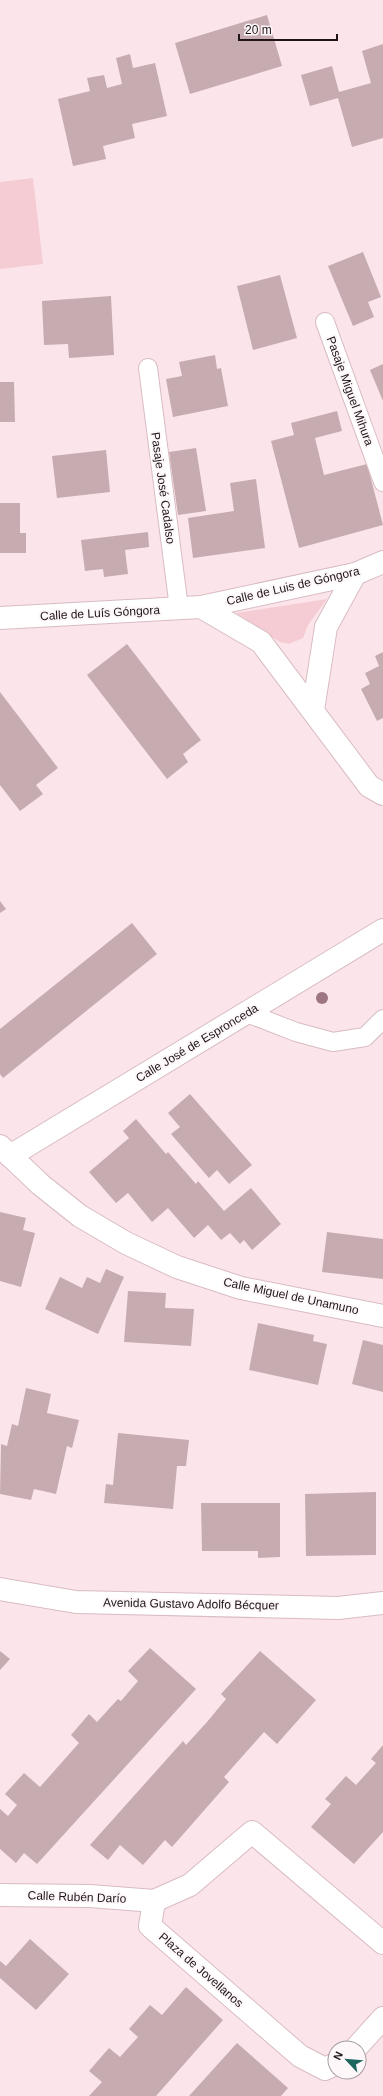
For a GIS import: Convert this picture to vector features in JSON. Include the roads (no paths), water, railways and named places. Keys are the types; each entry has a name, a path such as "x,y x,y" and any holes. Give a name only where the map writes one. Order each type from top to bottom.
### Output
{"street":[{"name":"Calle de Luis de Góngora","path":"201,607 355,574 383,562"},
{"path":"313,710 326,627 355,574"},
{"name":"Calle de Luís Góngora","path":"0,618 201,607"},
{"path":"201,607 261,642 369,786 383,794"},
{"name":"Calle José de Espronceda","path":"5,1151 381,936"},
{"name":"Calle Miguel de Unamuno","path":"5,1151 41,1185 80,1216 126,1243 177,1267 241,1288 383,1316"},
{"name":"Avenida Gustavo Adolfo Bécquer","path":"0,1589 76,1602 338,1608 383,1603"},
{"path":"154,1901 190,1885 252,1832 383,1943"},
{"name":"Calle Rubén Darío","path":"0,1895 90,1896 154,1901"},
{"name":"Plaza de Jovellanos","path":"154,1901 150,1926 300,2056 325,2069 327,2068"},
{"path":"363,2040 383,2018"}],"lane":[{"name":"Pasaje Miguel Mihura","path":"325,322 383,482"},
{"name":"Pasaje José Cadalso","path":"148,368 179,608"},
{"path":"247,1013 296,1032 333,1042 365,1037 383,1019"}]}
